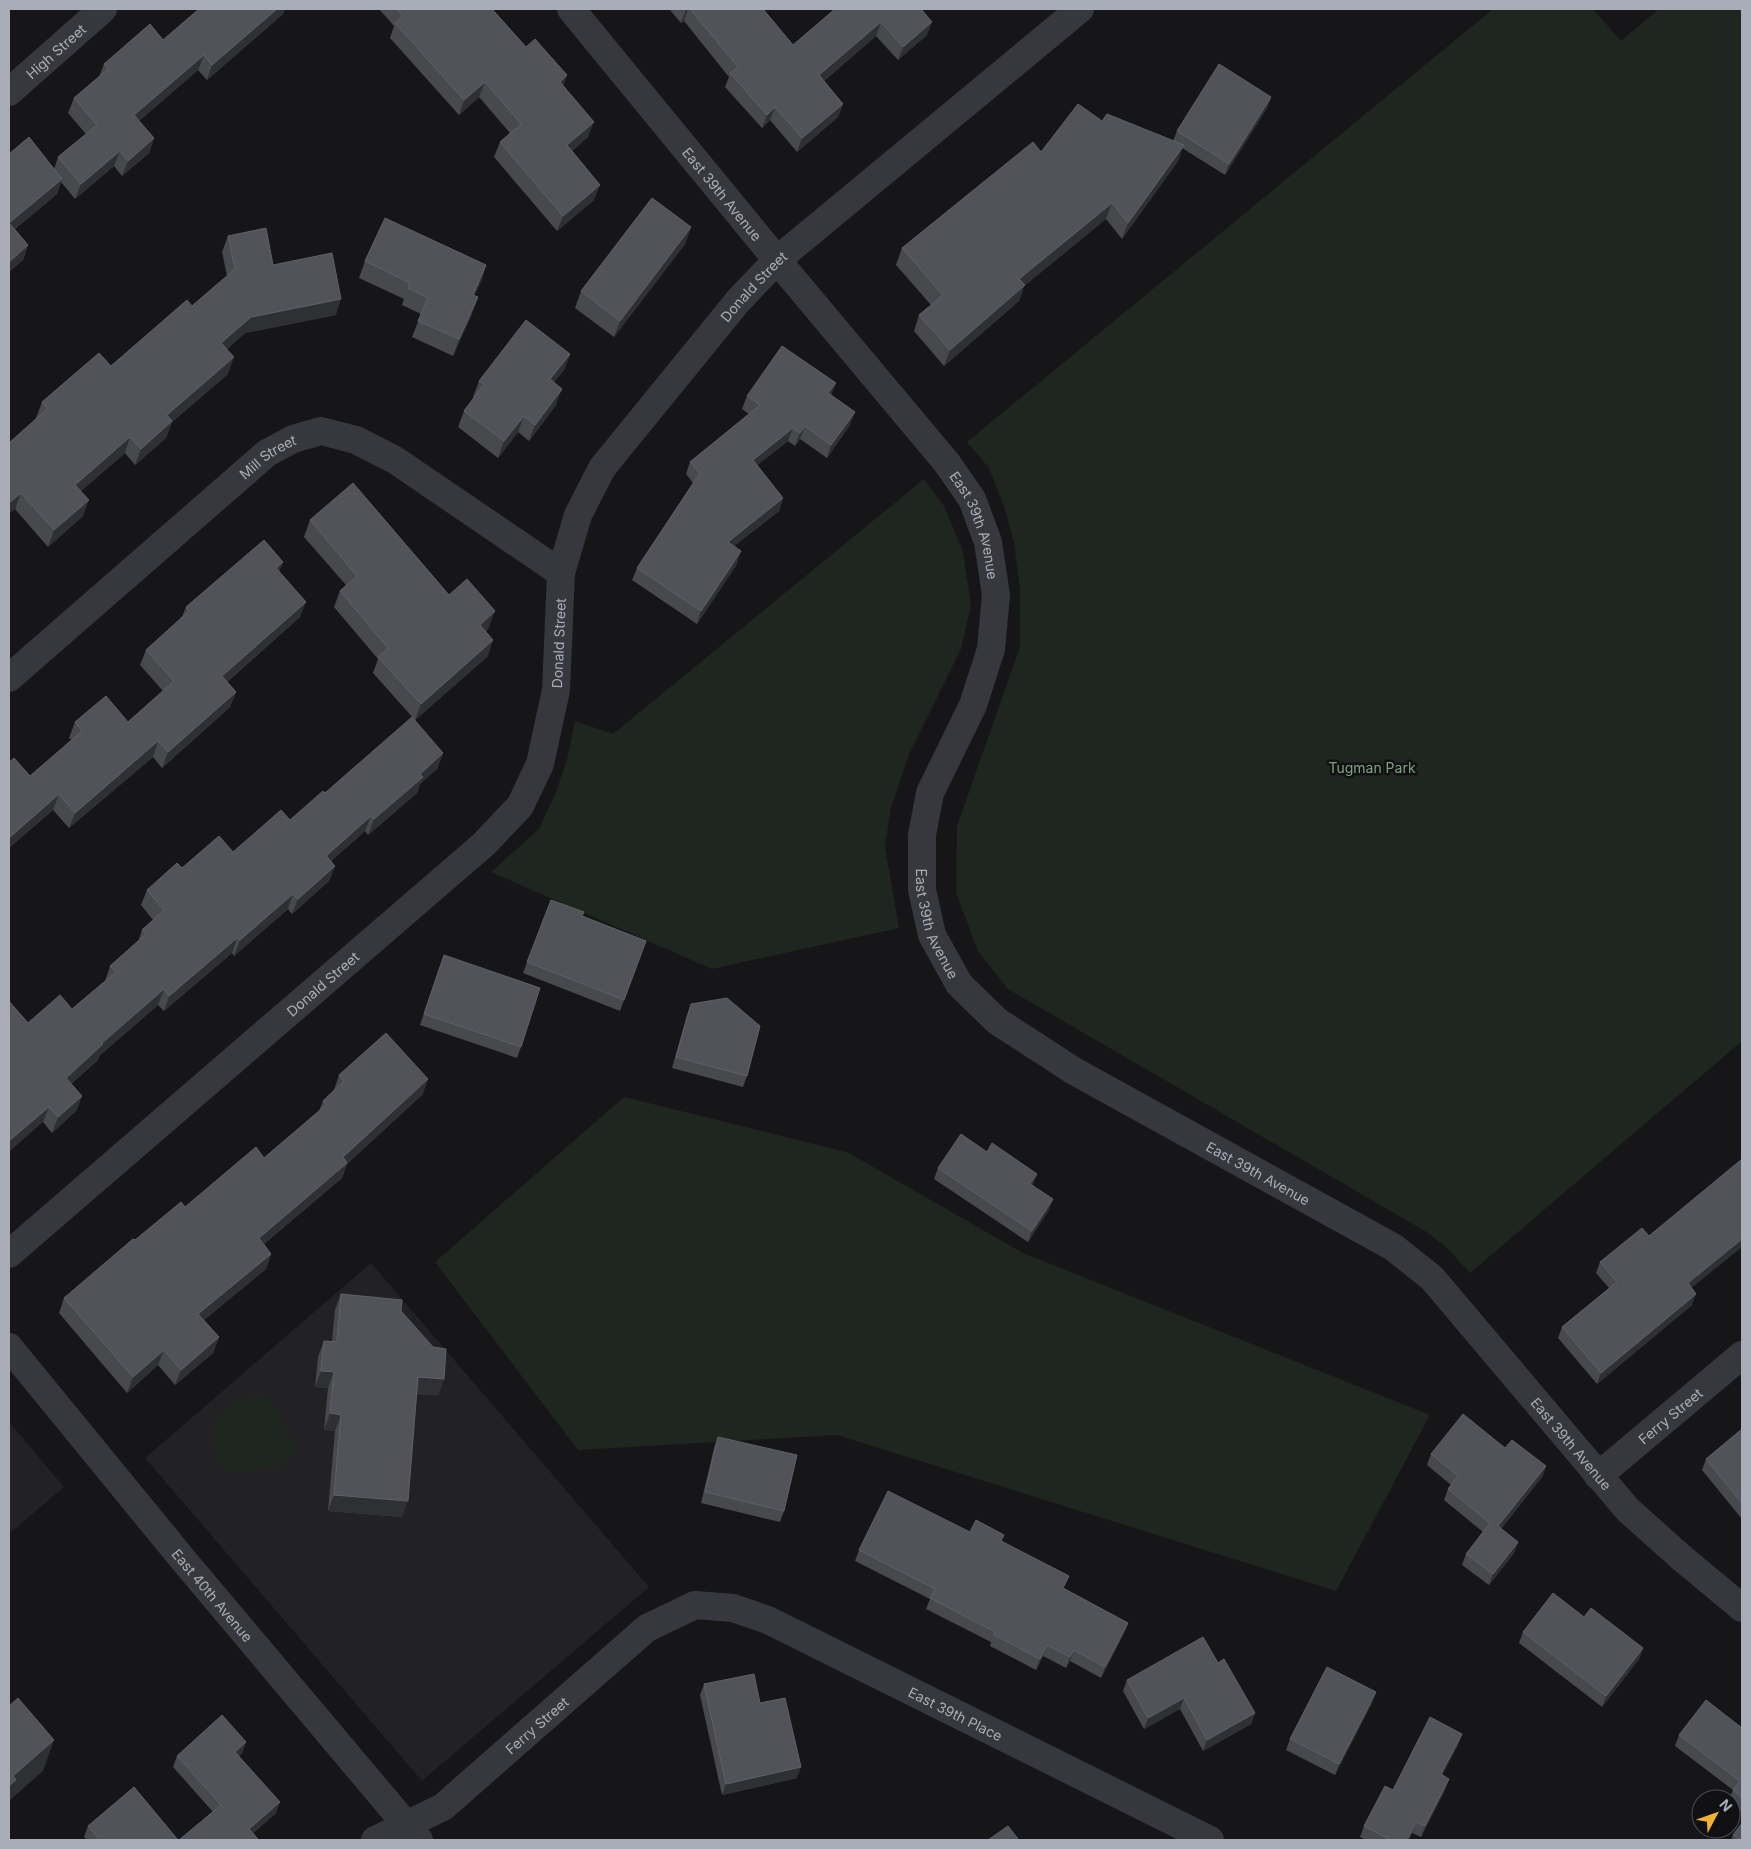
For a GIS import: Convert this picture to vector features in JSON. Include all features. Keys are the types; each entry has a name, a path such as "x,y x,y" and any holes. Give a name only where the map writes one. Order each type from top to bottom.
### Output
{"street":[{"name":"High Street","path":"9,92 103,9"},
{"name":"East 39th Avenue","path":"571,9 777,260 948,463 972,499 988,542 996,595 991,649 973,705 930,793 922,835 922,890 932,935 959,984 997,1021 1074,1070 1393,1246 1432,1278 1628,1510 1742,1608"},
{"name":"Donald Street","path":"9,1254 484,844 520,806 540,764 556,690 561,574 578,515 602,468 738,301 777,260 1080,9"},
{"name":"Mill Street","path":"9,678 267,453 293,439 322,432 356,440 395,460 561,574"},
{"name":"East 40th Avenue","path":"9,1347 185,1562 412,1833"},
{"name":"Ferry Street","path":"1598,1476 1742,1355"},
{"name":"Ferry Street","path":"374,1840 412,1833 647,1628 695,1605"},
{"name":"East 39th Place","path":"695,1605 732,1608 768,1620 1210,1840"}],"shaded area":[{"path":"371,1263 649,1587 422,1781 145,1458"},
{"path":"9,1422 64,1487 9,1534"}],"green space":[{"name":"Tugman Park","path":"1493,9 1593,9 1621,41 1659,9 1742,9 1742,1041 1470,1273 1446,1247 1425,1231 1008,989 978,951 956,893 957,826 1020,647 1020,589 1014,543 1005,509 989,468 967,442"},
{"path":"924,479 944,506 963,551 971,605 961,649 910,752 891,807 885,847 899,928 712,969 491,872 539,829 556,792 567,760 575,721 613,734"},
{"path":"624,1097 847,1152 1023,1253 1430,1415 1336,1591 837,1435 578,1450 435,1262"},
{"path":"264,1395 276,1410 291,1437 292,1453 289,1459 277,1467 242,1473 232,1472 222,1465 216,1455 212,1437 214,1425 221,1414 232,1405 244,1399"}],"building":[{"path":"199,9 277,9 212,65 204,55 134,115 154,138 128,161 120,151 81,184 58,157 97,125 74,98 108,69 104,64 150,24 163,40"},
{"path":"397,9 492,9 526,47 535,39 567,75 560,82 594,122 567,145 600,185 563,216 500,142 521,124 485,82 464,100 395,23 403,16"},
{"path":"690,9 763,9 793,45 835,9 921,9 932,22 903,47 881,22 819,75 843,104 802,138 775,107 767,115 730,73 738,67"},
{"path":"1219,64 1271,97 1229,164 1177,131"},
{"path":"1078,104 1102,121 1107,114 1184,145 1128,223 1112,203 1019,279 1025,285 950,350 919,315 943,295 902,248 1033,142 1041,152"},
{"path":"29,137 62,179 9,223 9,154"},
{"path":"652,198 691,227 620,321 581,291"},
{"path":"385,218 486,265 473,295 478,297 459,339 418,321 428,298 408,288 410,283 365,261"},
{"path":"9,223 28,245 9,262"},
{"path":"266,228 273,265 332,253 341,299 251,317 221,343 234,357 167,415 172,421 141,449 130,437 75,485 89,500 54,530 21,493 9,503 9,443 47,409 42,402 99,353 111,366 187,300 192,306 235,269 228,236"},
{"path":"526,320 570,354 550,379 562,389 535,425 524,416 504,441 464,411 484,384 479,381"},
{"path":"782,346 836,383 828,393 855,412 831,445 805,426 800,433 793,428 753,460 783,498 728,542 741,551 701,611 637,568 700,473 690,462 760,405 747,396"},
{"path":"353,483 449,595 467,579 495,611 480,625 493,640 421,704 378,657 388,648 340,591 357,576 310,520"},
{"path":"264,540 283,562 276,568 306,602 222,676 236,692 168,752 158,741 75,813 59,794 9,838 9,762 14,758 30,776 82,731 75,722 106,696 128,722 174,681 146,650 189,611 186,607"},
{"path":"412,717 443,753 420,774 423,777 374,819 371,816 326,856 335,866 298,899 293,894 240,940 237,938 169,996 164,989 102,1043 66,1078 82,1096 58,1117 49,1107 9,1141 9,1001 28,1023 60,995 72,1009 116,972 110,966 146,934 142,930 164,910 147,890 177,863 182,868 219,836 233,852 281,810 290,820 323,791 325,793"},
{"path":"551,900 584,912 582,916 646,941 624,1000 527,962"},
{"path":"444,955 540,988 521,1047 424,1014"},
{"path":"727,998 760,1026 747,1076 676,1057 691,1004"},
{"path":"386,1033 428,1079 343,1157 347,1163 259,1238 271,1254 198,1314 219,1337 181,1370 164,1350 133,1377 64,1298 133,1239 135,1240 181,1202 185,1207 256,1147 264,1158 326,1105 323,1101 344,1081 339,1075"},
{"path":"961,1134 987,1152 992,1143 1037,1174 1030,1184 1053,1199 1032,1231 938,1168"},
{"path":"1742,1159 1742,1239 1688,1283 1696,1294 1601,1373 1562,1327 1617,1282 1600,1262 1642,1228 1649,1236"},
{"path":"341,1294 402,1300 401,1311 433,1347 446,1349 444,1379 418,1377 408,1501 334,1495 341,1415 330,1413 334,1372 321,1371 324,1341 337,1342"},
{"path":"1463,1414 1505,1448 1512,1440 1546,1466 1498,1526 1518,1542 1493,1574 1466,1554 1490,1523 1448,1489 1458,1476 1431,1454"},
{"path":"1742,1429 1742,1503 1706,1459"},
{"path":"718,1437 797,1455 784,1511 705,1492"},
{"path":"888,1491 970,1532 976,1520 1004,1535 1001,1541 1069,1576 1063,1588 1128,1623 1105,1667 1074,1650 1070,1657 1047,1645 1040,1659 994,1635 995,1632 930,1598 935,1589 859,1550"},
{"path":"1553,1593 1584,1617 1591,1608 1643,1648 1606,1696 1523,1632"},
{"path":"1203,1637 1218,1663 1224,1659 1255,1713 1207,1740 1184,1698 1148,1718 1127,1680"},
{"path":"1327,1667 1376,1692 1339,1764 1290,1739"},
{"path":"754,1674 760,1703 785,1698 801,1767 726,1784 704,1684"},
{"path":"18,1698 54,1740 13,1776 16,1780 9,1786 9,1706"},
{"path":"1706,1700 1742,1728 1742,1798 1741,1789 1734,1789 1740,1781 1679,1735"},
{"path":"222,1715 246,1742 235,1752 280,1802 249,1829 257,1840 179,1840 221,1805 177,1756"},
{"path":"1430,1717 1462,1734 1441,1774 1449,1779 1425,1826 1416,1822 1407,1840 1391,1840 1364,1826 1385,1786 1393,1790"},
{"path":"134,1787 178,1840 100,1840 88,1826"},
{"path":"1742,1823 1742,1840 1740,1840 1739,1839 1741,1839"},
{"path":"1008,1826 1019,1840 988,1840"}]}
